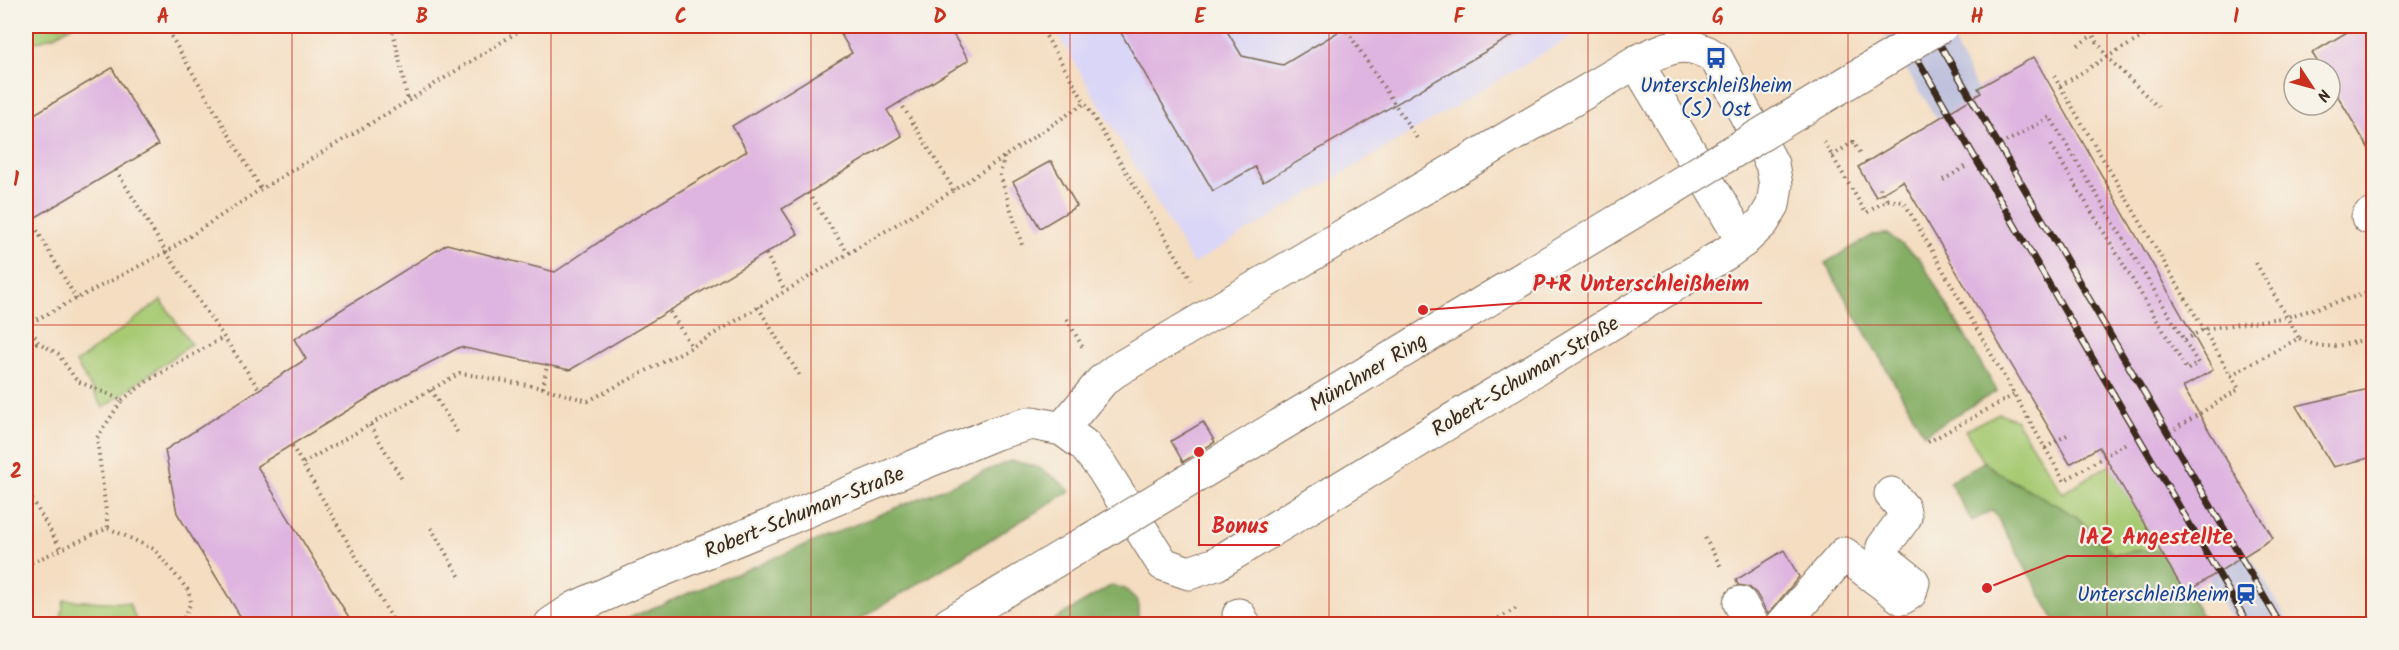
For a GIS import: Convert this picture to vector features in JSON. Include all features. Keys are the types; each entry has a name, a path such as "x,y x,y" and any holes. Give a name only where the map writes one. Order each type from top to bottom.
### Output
{"street":[{"name":"Münchner Ring","path":"949,624 1941,26"},
{"name":"Robert-Schuman-Straße","path":"551,624 575,608 635,581 996,433 1032,423 1062,429 1084,445 1101,466 1163,564 1189,573 1215,564 1743,241 1763,222 1773,205 1776,185 1772,164 1716,58 1684,36 1664,49 1636,62 1115,371 1102,381 1062,429"},
{"path":"1636,62 1743,241"},
{"path":"1783,624 1844,554 1902,598 1910,593 1913,582 1884,559 1883,547 1905,517 1903,508 1891,494"}],"path":[{"path":"165,26 261,189"},
{"path":"392,26 408,101"},
{"path":"122,400 77,381 58,354 39,342 27,325 166,252 261,189 408,101 526,26"},
{"path":"1040,26 1210,315"},
{"path":"1344,26 1418,140"},
{"path":"2087,26 2107,57 2158,107"},
{"path":"2060,86 2162,26"},
{"path":"2078,45 2093,35"},
{"path":"2054,76 2239,389 2175,429"},
{"path":"900,102 954,190"},
{"path":"303,463 460,374 543,388 588,400 692,347 758,308 954,190 1085,103"},
{"path":"2006,142 2050,117 2198,363 2187,370 2050,143"},
{"path":"1820,135 1866,213 1887,200 1904,202 2064,481 2128,442"},
{"path":"1832,156 1853,142 1861,155"},
{"path":"1004,156 1000,175 1023,248"},
{"path":"1943,180 1965,166"},
{"path":"116,170 166,252 259,389"},
{"path":"1880,188 1887,200"},
{"path":"808,193 848,253"},
{"path":"31,220 77,300"},
{"path":"766,254 785,291"},
{"path":"2256,263 2299,338 2314,346 2332,347 2373,337"},
{"path":"2185,340 2204,328 2287,317 2373,291"},
{"path":"758,308 801,378"},
{"path":"670,312 692,347"},
{"path":"1067,319 1084,350"},
{"path":"108,528 97,438 122,400 149,380 224,337"},
{"path":"2231,375 2299,338"},
{"path":"26,351 39,342"},
{"path":"543,388 547,365"},
{"path":"431,390 459,435"},
{"path":"1928,442 2014,395"},
{"path":"370,425 403,481"},
{"path":"2045,448 2067,435"},
{"path":"292,446 395,624"},
{"path":"26,489 61,549"},
{"path":"26,565 108,528 154,549 188,590 192,602 181,624"},
{"path":"431,528 461,579"},
{"path":"1705,538 1723,571"},
{"path":"1488,624 1519,607"}],"shaded area":[{"path":"1053,26 1588,26 1193,264"},
{"path":"1879,26 1945,26 1996,126 2290,624 2235,624 1955,148"}],"green space":[{"path":"26,26 72,26 54,36 26,45"},
{"path":"1888,234 1920,259 1997,391 1924,434 1825,263 1873,235"},
{"path":"161,300 191,344 103,408 76,363"},
{"path":"1999,413 2015,419 2063,493 2110,464 2163,552 2143,550 2113,554 2076,516 2002,475 1984,462 1965,430"},
{"path":"1010,461 1028,464 1042,470 1070,491 852,624 618,624 626,619"},
{"path":"1984,462 2002,475 2076,516 2113,554 2143,550 2163,552 2207,624 2057,624 1993,510 1972,521 1949,482"},
{"path":"1112,585 1125,589 1138,601 1138,624 1047,624"},
{"path":"64,600 129,603 138,624 60,624"}],"building":[{"path":"836,26 948,26 969,60 887,110 902,136 782,209 798,234 570,370 460,347 402,377 257,466 353,624 245,624 177,513 165,450 306,359 294,339 447,244 555,272 627,223 747,151 732,126 852,53"},
{"path":"1117,26 1224,26 1242,56 1283,65 1348,26 1529,26 1263,182 1255,167 1213,191"},
{"path":"2357,26 2373,26 2373,156 2342,103 2342,57 2314,57 2312,53"},
{"path":"2034,57 2213,370 2183,387 2273,538 2185,593 2099,447 2070,464 1903,181 1876,197 1858,167 1981,93 1978,88"},
{"path":"112,68 158,145 26,223 26,119"},
{"path":"1051,161 1077,206 1040,228 1013,182"},
{"path":"2373,388 2373,457 2333,467 2296,406"},
{"path":"1203,422 1215,442 1183,462 1171,441"},
{"path":"1784,550 1799,577 1768,614 1756,593 1749,587 1738,585 1736,580"}],"railway":[{"path":"1898,26 2248,624"},
{"path":"1929,26 2280,624"}],"place":[{"name":"Unterschleißheim (S) Ost","path":"1716,58"},
{"name":"P+R Unterschleißheim","path":"1423,310"},
{"name":"Bonus","path":"1199,452"},
{"name":"IAZ Angestellte","path":"1987,588"},
{"name":"Unterschleißheim","path":"2246,594"}]}
